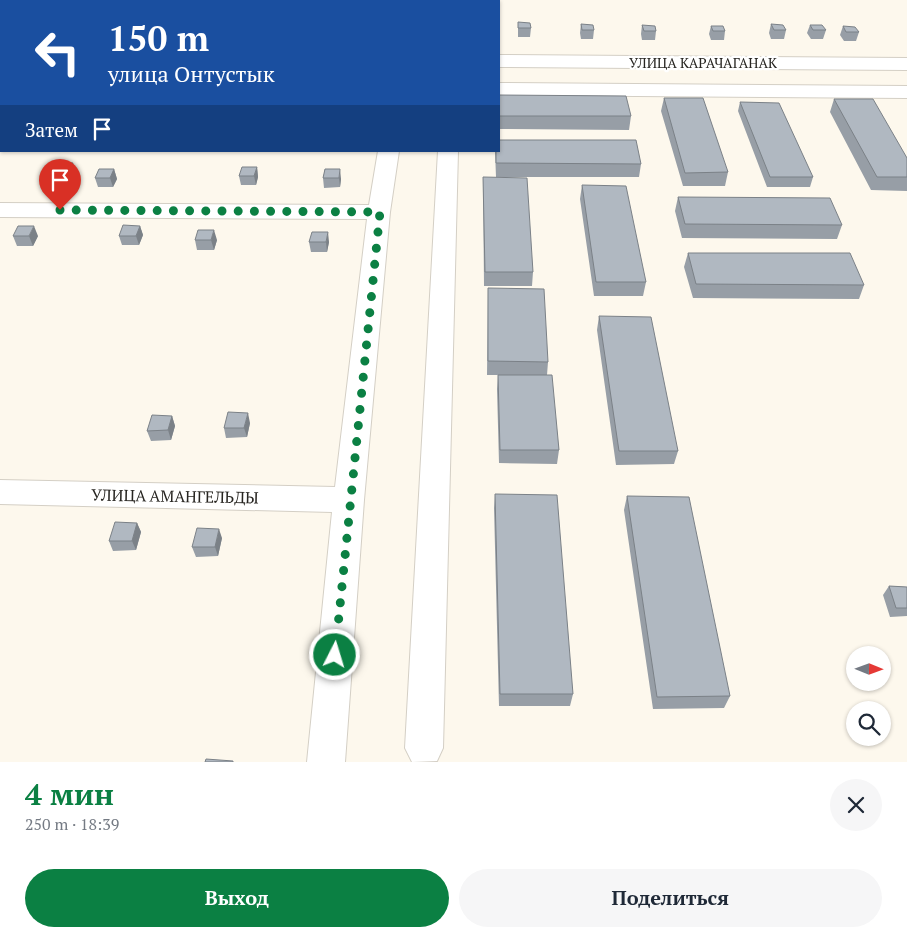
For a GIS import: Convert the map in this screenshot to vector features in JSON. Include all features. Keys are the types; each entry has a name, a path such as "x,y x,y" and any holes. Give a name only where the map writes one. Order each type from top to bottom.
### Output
{"street":[{"name":"УЛИЦА КАРАЧАГАНАК","path":"500,61 907,64"},
{"path":"500,89 907,92"},
{"path":"326,762 349,500 380,212 389,152"},
{"path":"424,748 448,152"},
{"path":"0,210 380,212"},
{"name":"УЛИЦА АМАНГЕЛЬДЫ","path":"0,492 349,500"}],"building":[{"path":"518,22 530,23 531,28 518,28"},
{"path":"581,24 593,25 594,30 582,30"},
{"path":"771,24 783,25 786,30 774,30"},
{"path":"642,25 655,26 656,31 644,31"},
{"path":"810,25 822,25 826,30 813,30"},
{"path":"711,26 723,26 725,31 713,31"},
{"path":"843,26 855,27 859,32 846,32"},
{"path":"500,95 626,96 631,116 500,116"},
{"path":"664,98 703,98 728,172 685,173"},
{"path":"834,99 873,99 907,158 907,177 877,177"},
{"path":"740,102 779,103 813,177 770,177"},
{"path":"500,140 636,140 641,164 496,163 496,152 500,152"},
{"path":"58,163 73,163 68,171 53,171"},
{"path":"242,167 257,167 254,176 239,176"},
{"path":"99,169 114,169 110,178 95,178"},
{"path":"325,169 340,169 339,178 323,178"},
{"path":"483,177 527,178 533,272 485,272"},
{"path":"582,185 626,186 646,282 596,282"},
{"path":"678,197 830,198 842,225 685,224"},
{"path":"123,225 140,226 136,236 119,236"},
{"path":"18,226 34,226 29,236 13,236"},
{"path":"198,230 214,230 211,240 195,240"},
{"path":"312,232 328,232 326,242 309,242"},
{"path":"688,253 850,253 864,285 696,284"},
{"path":"488,288 544,289 548,362 488,361"},
{"path":"599,316 651,317 678,451 619,451"},
{"path":"498,375 552,375 559,450 500,450"},
{"path":"228,412 248,413 244,428 224,428"},
{"path":"152,415 172,416 168,430 147,431"},
{"path":"495,494 557,495 573,694 500,694"},
{"path":"627,496 689,497 730,696 657,697"},
{"path":"115,522 137,523 132,541 109,541"},
{"path":"197,528 219,529 215,547 192,547"},
{"path":"889,586 907,587 907,608 896,608"},
{"path":"206,759 233,761 233,762 205,762"}],"route":[{"path":"60,210 380,212 349,500 335,655"}]}
